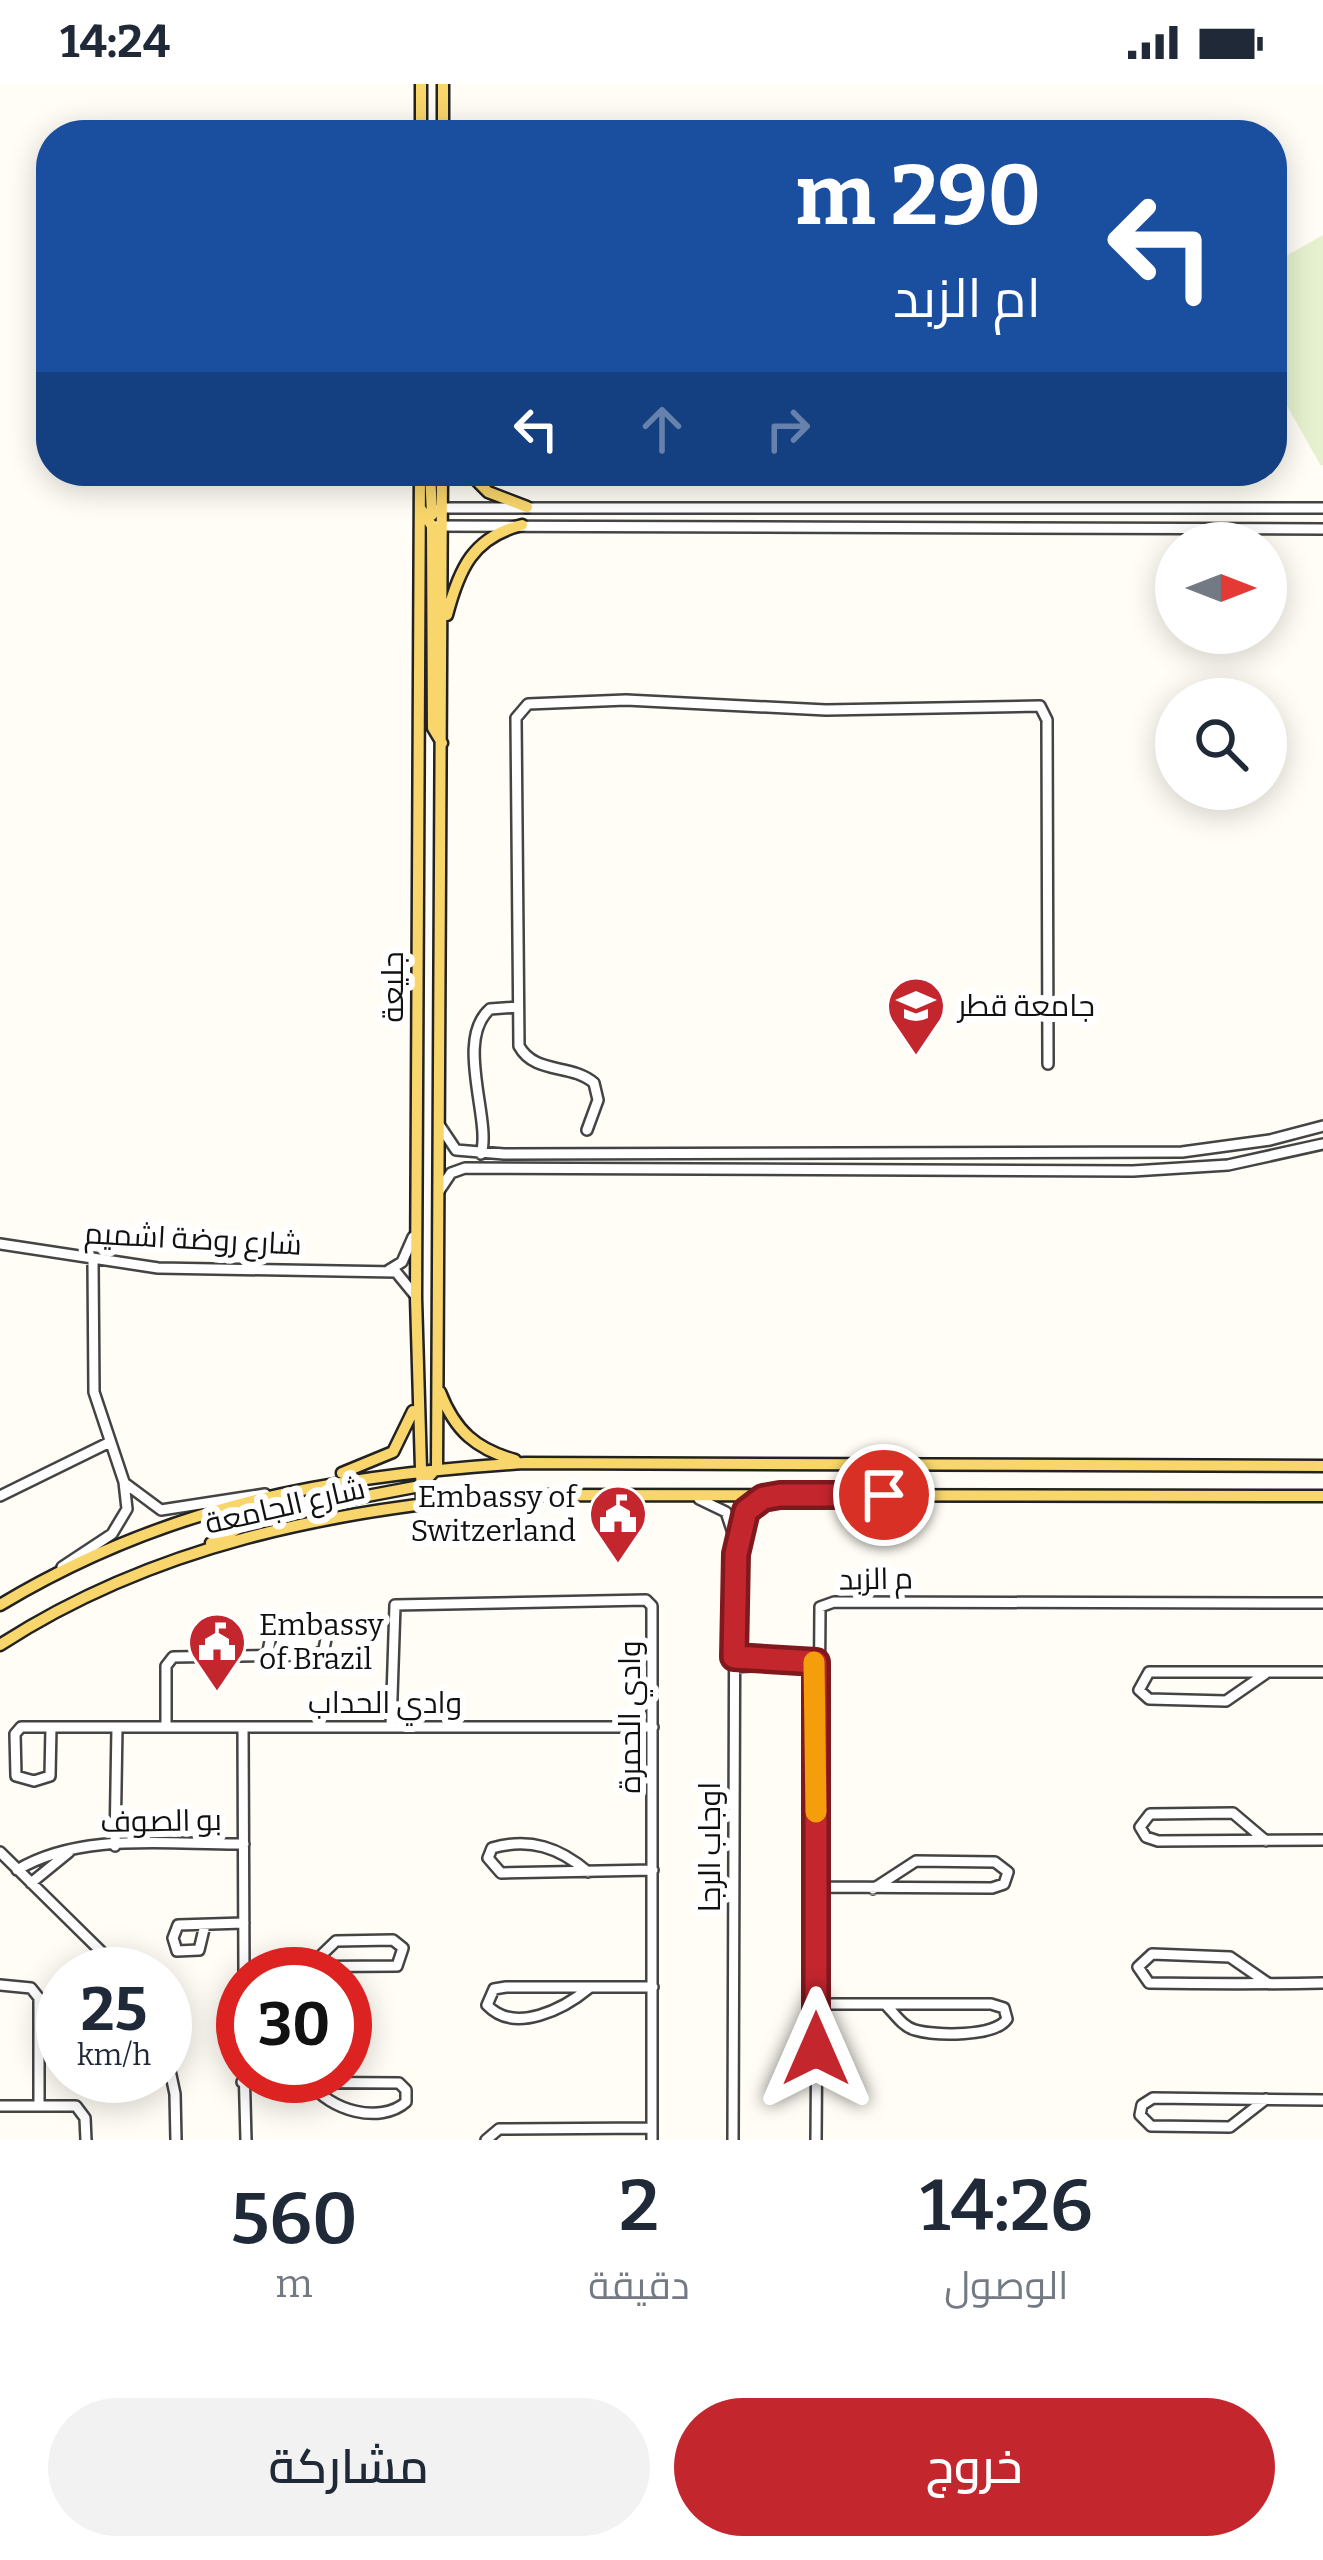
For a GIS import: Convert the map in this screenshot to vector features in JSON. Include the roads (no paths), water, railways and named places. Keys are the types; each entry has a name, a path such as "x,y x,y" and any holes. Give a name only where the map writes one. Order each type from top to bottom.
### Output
{"main road":[{"path":"421,84 421,120"},
{"path":"443,84 443,120"},
{"name":"جليعة","path":"424,486 431,508 443,629 437,1468"},
{"path":"430,486 433,728 442,743"},
{"name":"جليعة","path":"431,508 438,486"},
{"path":"482,486 527,507"},
{"name":"جليعة","path":"422,1503 416,1226 432,525"},
{"path":"443,629 460,573 475,548 522,525"},
{"path":"437,1384 453,1422 472,1443 525,1462"},
{"path":"334,1479 392,1452 411,1423 418,1390"},
{"name":"شارع الجامعة","path":"0,1605 57,1573 265,1494 334,1479 437,1468 525,1462 1323,1466"},
{"path":"198,1550 261,1516 420,1486 437,1468"},
{"name":"شارع الجامعة","path":"0,1645 138,1570 198,1550 353,1513 422,1503 511,1495 1323,1496"}],"street":[{"path":"431,508 1323,508"},
{"path":"1146,508 1150,519 1146,526"},
{"path":"1290,508 1299,515 1291,529"},
{"path":"432,525 1323,529"},
{"path":"587,1130 598,1100 593,1083 585,1075 525,1056 518,1007 516,715 524,705 626,700 854,710 1031,704 1043,708 1047,720 1048,1064"},
{"path":"481,1154 484,1139 476,1107 478,1024 490,1009 518,1007"},
{"path":"439,1125 452,1148 481,1154 1149,1154 1226,1148 1323,1126"},
{"path":"439,1191 454,1170 1133,1171 1228,1165 1323,1144"},
{"path":"497,1169 498,1154"},
{"path":"386,1271 402,1262 416,1226"},
{"name":"شارع روضة اشميم","path":"0,1244 93,1262 386,1271"},
{"path":"57,1573 118,1529 127,1509 92,1368 93,1262"},
{"path":"386,1271 402,1276 416,1298"},
{"path":"0,1496 108,1443"},
{"path":"124,1482 146,1504 161,1510 265,1494"},
{"name":"اوجاب الرجا","path":"681,1495 726,1512 736,1554"},
{"name":"اوجاب الرجا","path":"733,2140 736,1554 746,1511 763,1498 791,1495"},
{"name":"وادي الحمرة","path":"391,1727 394,1605 646,1600 654,1614 652,2134"},
{"name":"م الزبد","path":"815,2140 818,1611 828,1602 1323,1603"},
{"path":"166,1727 169,1659 316,1655 324,1649 327,1634 316,1623 280,1624 272,1630 267,1656"},
{"path":"734,1662 816,1662"},
{"path":"1264,1674 1226,1701 1149,1699 1139,1690 1149,1672 1323,1672"},
{"path":"51,1727 50,1776 34,1780 16,1776 17,1730 51,1727"},
{"name":"وادي الحداب","path":"51,1727 653,1727"},
{"path":"115,1846 117,1727"},
{"path":"243,1727 244,1947"},
{"path":"1266,1841 1234,1814 1150,1814 1140,1827 1146,1837 1157,1840 1266,1841 1323,1840"},
{"name":"بو الصوف","path":"17,1870 43,1856 79,1846 244,1844"},
{"path":"588,1871 556,1846 502,1845 492,1848 488,1858 501,1873 653,1870"},
{"name":"بو الصوف","path":"31,1883 55,1859 79,1846"},
{"path":"0,1852 96,1947"},
{"path":"817,1887 873,1889 997,1888 1007,1872 995,1862 920,1860 873,1889"},
{"path":"205,1925 244,1924"},
{"path":"393,1940 403,1948 397,1966 309,1967 336,1941 393,1940"},
{"path":"1269,1984 1230,1957 1152,1954 1138,1967 1149,1983 1269,1984 1323,1983"},
{"path":"0,1985 32,1988 39,1998 39,2107"},
{"path":"589,1988 555,2014 507,2016 488,2005 494,1989 653,1987"},
{"path":"816,2004 992,2004 1004,2008 1007,2020 994,2030 919,2031 905,2025 886,2005"},
{"path":"311,2083 398,2083 406,2102 394,2109 346,2111 333,2107 311,2083"},
{"path":"1266,2099 1228,2128 1151,2126 1140,2115 1142,2105 1154,2098 1266,2099 1323,2100"},
{"path":"176,2103 176,2140"},
{"path":"243,2103 246,2140"},
{"path":"0,2106 82,2110 86,2140"},
{"path":"487,2140 500,2129 652,2134"},
{"path":"575,2140 586,2130"}],"place":[{"name":"جامعة قطر","path":"916,1057"},
{"name":"Embassy of Switzerland","path":"618,1565"},
{"name":"Embassy of Brazil","path":"217,1693"}]}
